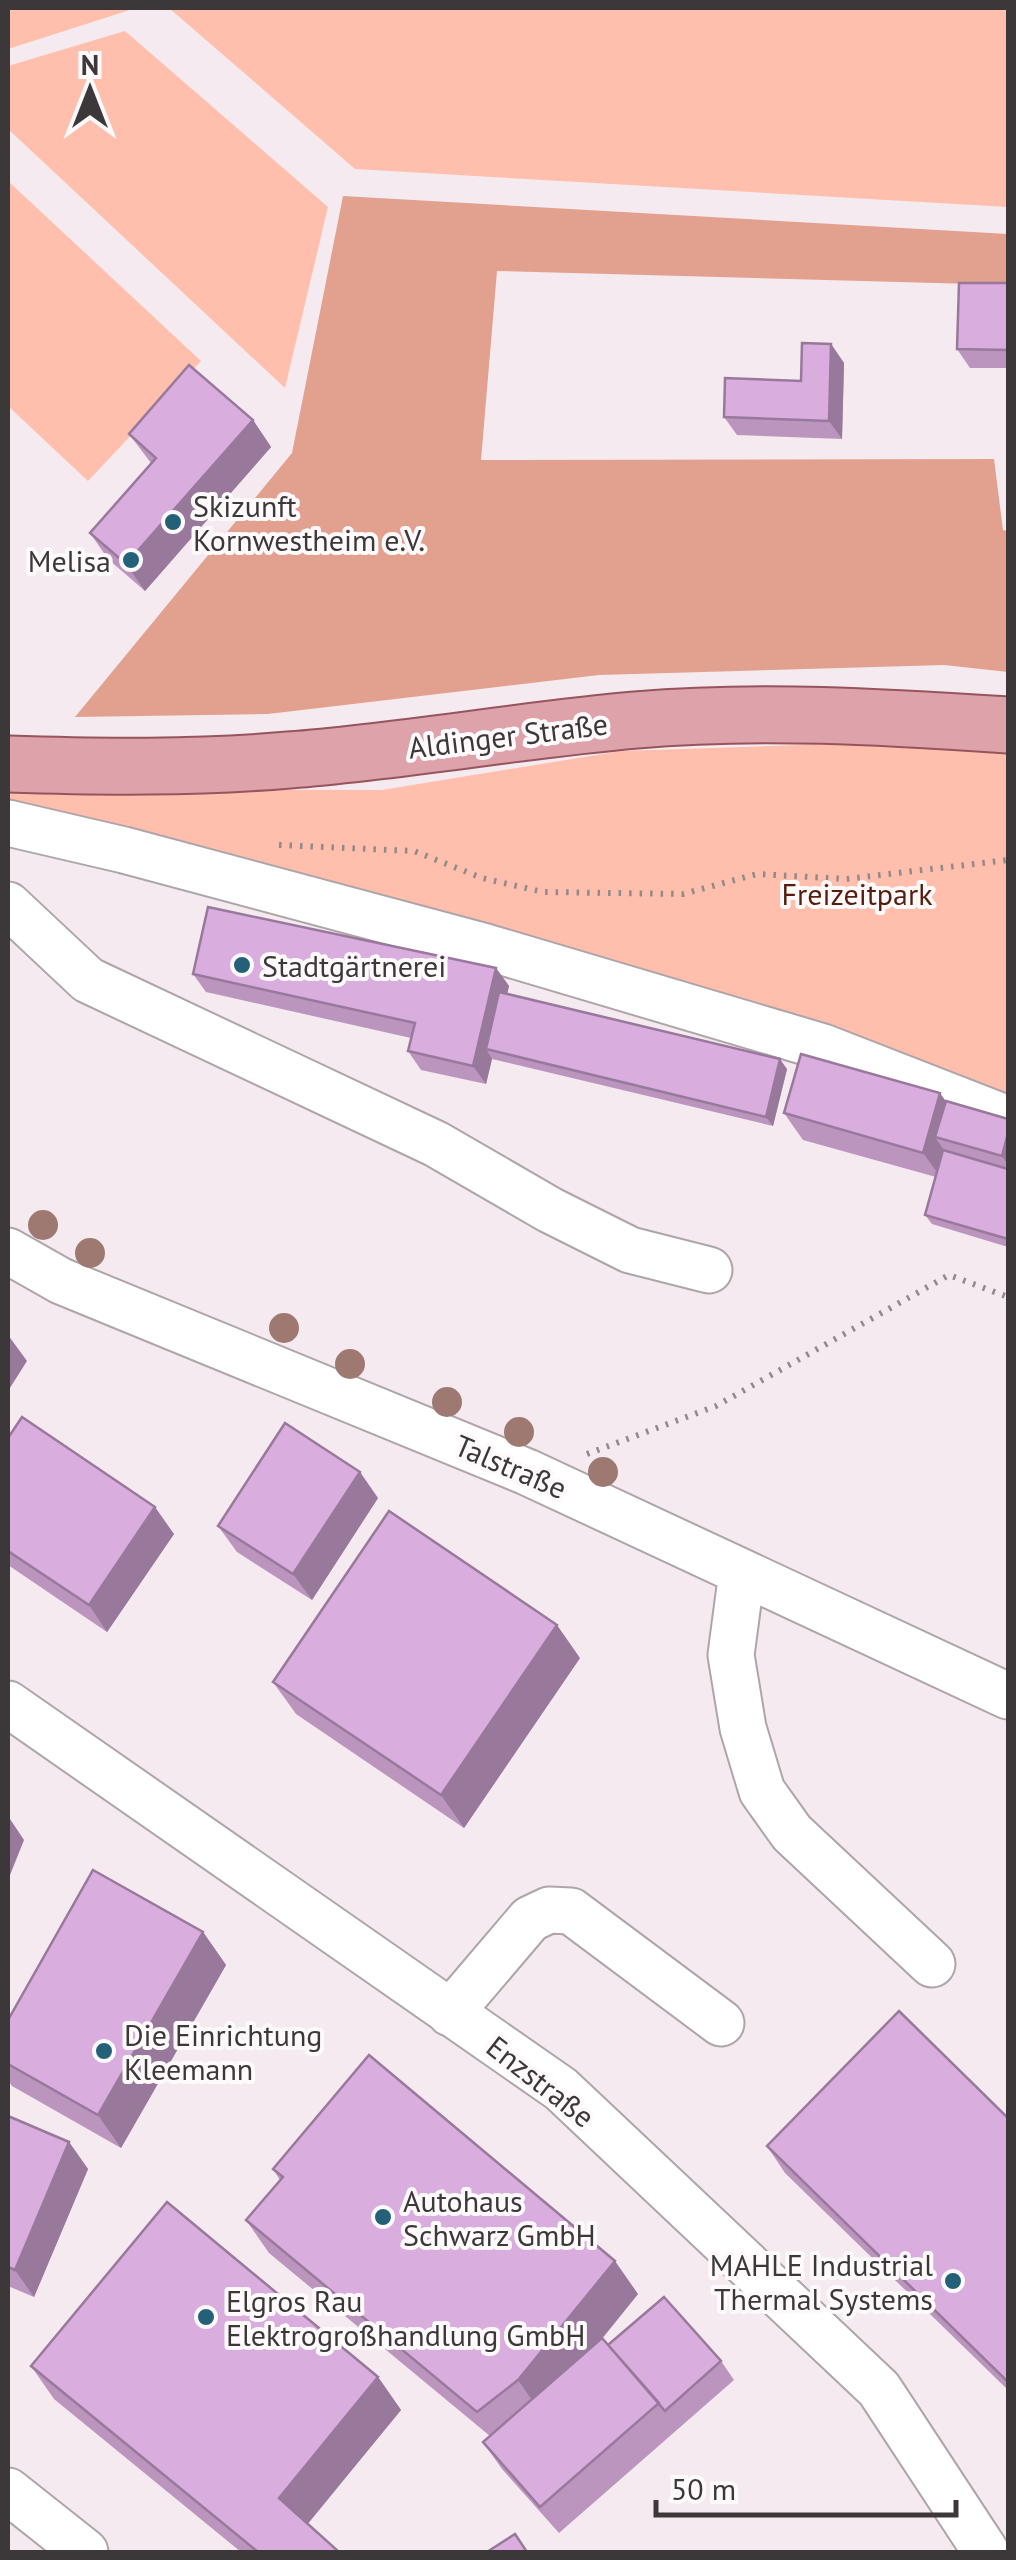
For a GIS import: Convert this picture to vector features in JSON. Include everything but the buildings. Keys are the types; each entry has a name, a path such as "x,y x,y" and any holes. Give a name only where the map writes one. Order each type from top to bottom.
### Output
{"main road":[{"name":"Aldinger Straße","path":"8,764 181,768 292,760 639,720 836,716 1008,725"}],"street":[{"path":"8,823 486,947 824,1047 1008,1120"},
{"path":"8,905 88,980 436,1144 550,1210 630,1250 710,1270"},
{"name":"Talstraße","path":"8,1251 61,1281 527,1472 1008,1696"},
{"path":"742,1572 732,1655 743,1728 762,1791 792,1833 932,1964"},
{"name":"Enzstraße","path":"8,1704 561,2089 879,2389 986,2552"},
{"path":"450,2013 530,1918 549,1910 571,1911 721,2022"},
{"path":"8,2492 84,2552"}],"path":[{"path":"278,844 414,851 482,878 543,892 682,894 758,874 846,879 1008,860"},
{"path":"527,1472 658,1430 716,1406 949,1275 1008,1297"}],"green space":[{"path":"8,8 136,8 8,49"},
{"path":"169,8 1008,8 1008,207 355,169"},
{"path":"125,31 328,207 285,388 8,129 8,66"},
{"path":"8,181 201,361 88,481 8,406"},
{"name":"Freizeitpark","path":"888,742 1008,748 1008,1093 975,1088 8,812 8,790 16,789 382,790 621,751"}],"shaded area":[{"path":"343,196 1008,234 1008,285 497,271 481,460 994,459 1003,530 1008,531 1008,672 944,665 599,675 268,714 75,717 292,453"}],"place":[{"name":"Skizunft Kornwestheim e.V.","path":"173,522"},
{"name":"Melisa","path":"131,560"},
{"name":"Stadtgärtnerei","path":"242,965"},
{"name":"Die Einrichtung Kleemann","path":"104,2051"},
{"name":"Autohaus Schwarz GmbH","path":"383,2217"},
{"name":"MAHLE Industrial Thermal Systems","path":"953,2281"},
{"name":"Elgros Rau Elektrogroßhandlung GmbH","path":"206,2317"}]}
